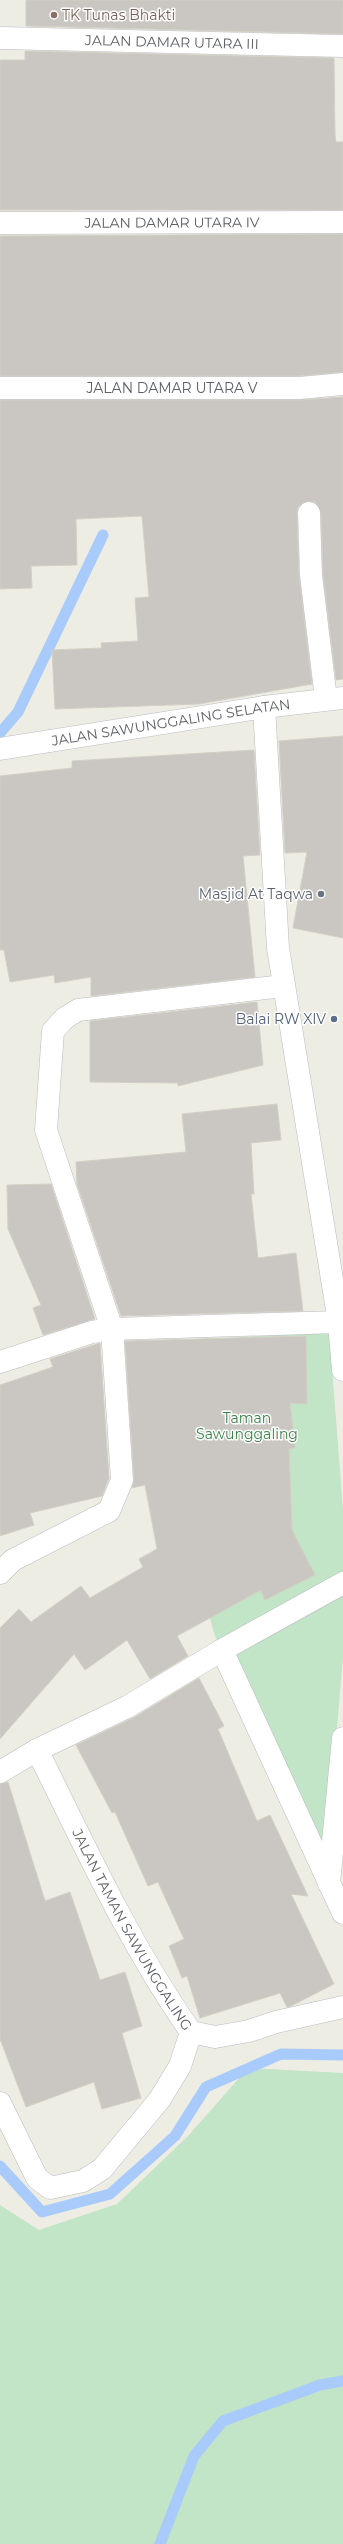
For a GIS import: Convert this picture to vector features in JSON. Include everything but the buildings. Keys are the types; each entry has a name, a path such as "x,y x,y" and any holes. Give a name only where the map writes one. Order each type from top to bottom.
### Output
{"street":[{"name":"JALAN DAMAR UTARA III","path":"0,38 343,46"},
{"name":"JALAN DAMAR UTARA IV","path":"0,223 343,222"},
{"name":"JALAN DAMAR UTARA V","path":"0,388 300,388 343,384"},
{"path":"308,513 311,575 335,699"},
{"name":"JALAN SAWUNGGALING SELATAN","path":"0,749 264,707 335,699"},
{"path":"264,707 278,948 339,1322 343,1370"},
{"path":"0,1572 13,1560 109,1511 122,1480 112,1329 46,1130 53,1032 65,1018 78,1010 283,986"},
{"path":"0,1362 92,1332 112,1329 339,1322"},
{"path":"0,1772 37,1750 127,1707 222,1650 343,1583"},
{"path":"222,1650 328,1885 343,1913"},
{"path":"328,1885 343,1738"},
{"name":"JALAN TAMAN SAWUNGGALING","path":"37,1750 110,1898 163,1992 190,2032 215,2037 249,2031 276,2022 343,2007"},
{"path":"0,2102 37,2178 50,2188 63,2187 83,2181 102,2170 160,2099 180,2066 190,2032"}],"green space":[{"name":"Taman Sawunggaling","path":"329,1330 343,1509 343,1657 326,1858 215,1636 132,1346"},
{"path":"248,2068 343,2073 343,2544 0,2544 0,2205 39,2230 117,2204 188,2136"}],"waterway":[{"path":"0,733 18,712 103,535"},
{"path":"0,2166 42,2212 110,2194 175,2136 206,2087 281,2054 343,2055"},
{"path":"160,2544 194,2456 223,2421 320,2385 343,2381"}],"place":[{"name":"TK Tunas Bhakti","path":"54,15"},
{"name":"Masjid At Taqwa","path":"321,894"},
{"name":"Balai RW XIV","path":"334,1019"}]}
